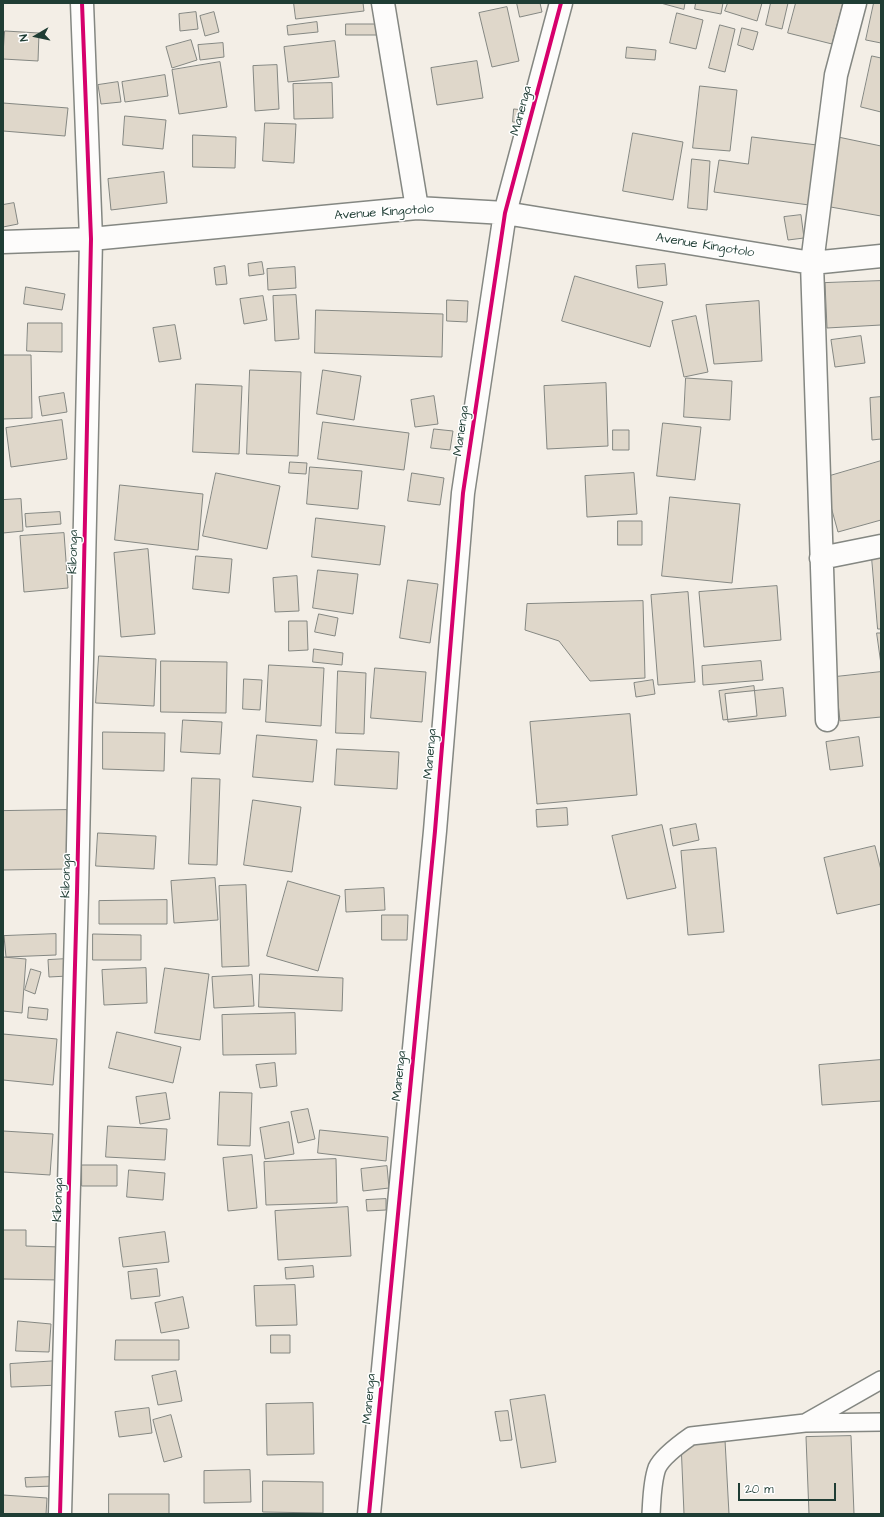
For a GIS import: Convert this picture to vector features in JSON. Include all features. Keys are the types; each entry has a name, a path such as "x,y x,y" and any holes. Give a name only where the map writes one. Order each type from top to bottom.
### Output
{"street":[{"name":"Kibonga","path":"60,1514 77,892 91,239 82,3"},
{"path":"383,3 417,208"},
{"name":"Manenga","path":"369,1514 434,831 463,493 505,213 561,3"},
{"path":"827,720 812,263 836,75 855,3"},
{"name":"Avenue Kingotolo","path":"3,242 91,239 417,208 505,213 812,263 881,256"},
{"path":"822,558 881,546"}],"lane":[{"path":"805,1423 881,1380"},
{"path":"651,1514 653,1485 658,1466 677,1445 691,1436 805,1423 881,1422"}],"building":[{"path":"294,3 363,3 364,11 296,19"},
{"path":"517,3 540,3 542,12 520,17"},
{"path":"661,3 685,3 684,9"},
{"path":"696,3 723,3 721,14 695,9"},
{"path":"728,3 762,3 757,21 725,11"},
{"path":"771,3 788,3 782,29 766,25"},
{"path":"796,3 843,3 832,44 788,33"},
{"path":"874,3 881,3 881,43 866,40"},
{"path":"507,7 519,61 492,67 479,13"},
{"path":"196,12 198,29 180,31 179,14"},
{"path":"214,12 219,32 205,36 200,16"},
{"path":"677,13 703,20 696,49 670,43"},
{"path":"317,22 318,32 288,35 287,26"},
{"path":"346,24 377,24 377,35 346,35"},
{"path":"720,25 735,29 725,72 709,68"},
{"path":"742,28 758,32 753,50 738,45"},
{"path":"5,31 39,33 38,61 3,59"},
{"path":"191,40 197,60 172,68 166,47"},
{"path":"335,41 339,77 288,82 284,47"},
{"path":"223,43 224,57 200,60 198,45"},
{"path":"627,47 656,50 655,60 626,58"},
{"path":"872,56 881,58 881,112 861,107"},
{"path":"477,61 483,98 437,105 431,68"},
{"path":"220,62 227,107 179,114 172,70"},
{"path":"277,65 279,109 255,111 253,66"},
{"path":"165,75 168,96 125,102 122,82"},
{"path":"118,82 121,102 101,104 98,85"},
{"path":"332,83 333,118 294,119 293,84"},
{"path":"700,86 737,90 730,151 693,148"},
{"path":"3,103 68,108 65,136 3,131"},
{"path":"514,109 524,110 524,122 513,122"},
{"path":"125,116 166,120 163,149 123,145"},
{"path":"265,123 296,124 294,163 263,161"},
{"path":"633,133 683,142 673,200 623,191"},
{"path":"193,135 236,137 235,168 193,167"},
{"path":"752,137 817,145 809,205 714,192 719,160 748,164"},
{"path":"838,137 881,146 881,216 825,206"},
{"path":"692,159 710,161 707,210 688,208"},
{"path":"164,172 167,203 111,210 108,179"},
{"path":"14,203 18,224 3,227 3,205"},
{"path":"801,215 804,238 788,240 784,217"},
{"path":"262,262 264,274 249,276 248,264"},
{"path":"665,264 667,285 638,288 636,266"},
{"path":"225,266 227,284 216,285 214,268"},
{"path":"295,267 296,288 268,290 267,269"},
{"path":"575,276 663,302 650,347 562,321"},
{"path":"881,281 881,325 827,328 825,283"},
{"path":"26,287 65,294 62,310 24,304"},
{"path":"296,295 299,339 275,341 273,296"},
{"path":"263,296 267,320 244,324 240,299"},
{"path":"447,300 468,301 467,322 447,321"},
{"path":"759,301 762,361 714,364 706,305"},
{"path":"316,310 443,314 442,357 315,353"},
{"path":"696,316 708,372 684,377 672,321"},
{"path":"28,323 62,323 62,352 27,351"},
{"path":"175,325 181,359 159,362 153,328"},
{"path":"861,336 865,363 835,367 831,340"},
{"path":"3,355 31,355 32,418 3,419"},
{"path":"250,370 301,372 298,456 247,454"},
{"path":"323,370 361,376 354,420 317,414"},
{"path":"686,378 732,381 730,420 684,417"},
{"path":"606,383 608,446 547,449 544,386"},
{"path":"196,384 242,386 239,454 193,452"},
{"path":"64,393 67,412 42,416 39,397"},
{"path":"434,396 438,424 415,427 411,400"},
{"path":"881,397 881,439 872,440 870,398"},
{"path":"62,420 67,459 11,467 6,428"},
{"path":"323,422 409,433 404,470 318,459"},
{"path":"663,423 701,427 695,480 657,476"},
{"path":"434,429 453,431 450,450 431,448"},
{"path":"613,430 629,430 629,450 613,450"},
{"path":"881,461 881,520 838,532 823,478"},
{"path":"290,462 307,463 306,474 289,473"},
{"path":"310,467 362,471 358,509 307,504"},
{"path":"216,473 280,486 267,549 203,536"},
{"path":"412,473 444,478 440,505 408,501"},
{"path":"634,473 637,514 587,517 585,476"},
{"path":"120,485 203,494 198,550 115,540"},
{"path":"670,497 740,504 732,583 662,576"},
{"path":"21,499 23,531 3,533 3,500"},
{"path":"60,512 61,524 26,527 25,514"},
{"path":"316,518 385,526 380,565 312,557"},
{"path":"618,521 642,521 642,545 618,545"},
{"path":"64,533 68,588 24,592 20,536"},
{"path":"148,549 155,634 121,637 114,553"},
{"path":"196,556 232,559 229,593 193,589"},
{"path":"872,558 881,558 881,629 878,629"},
{"path":"318,570 358,574 353,614 313,608"},
{"path":"297,576 299,611 275,612 273,578"},
{"path":"408,580 438,584 430,643 400,638"},
{"path":"777,586 781,640 704,647 699,592"},
{"path":"688,592 695,682 658,685 651,595"},
{"path":"643,601 645,678 590,681 559,641 525,630 527,604"},
{"path":"319,614 338,618 335,636 315,632"},
{"path":"289,621 307,621 308,650 289,651"},
{"path":"877,633 881,633 881,664"},
{"path":"314,649 343,653 342,665 313,662"},
{"path":"99,656 156,659 154,706 96,703"},
{"path":"161,661 227,662 226,713 161,712"},
{"path":"761,661 763,680 703,685 702,666"},
{"path":"269,665 324,668 321,726 266,722"},
{"path":"375,668 426,672 422,722 371,718"},
{"path":"338,671 366,673 364,734 336,733"},
{"path":"881,672 881,717 840,721 835,677"},
{"path":"244,679 262,680 260,710 243,709"},
{"path":"653,680 655,694 636,697 634,683"},
{"path":"754,686 757,716 723,720 719,691"},
{"path":"783,688 786,716 728,722 725,694"},
{"path":"630,714 637,795 537,804 530,722"},
{"path":"183,720 222,722 220,754 181,752"},
{"path":"103,732 165,733 164,771 103,769"},
{"path":"257,735 317,740 313,782 253,777"},
{"path":"859,737 863,766 830,770 826,742"},
{"path":"337,749 399,752 397,789 335,785"},
{"path":"192,778 220,779 217,865 189,864"},
{"path":"253,800 301,807 292,872 244,865"},
{"path":"567,808 568,825 537,827 536,810"},
{"path":"67,810 68,869 3,870 3,811"},
{"path":"696,824 699,840 673,846 670,829"},
{"path":"662,825 676,888 627,899 612,836"},
{"path":"98,833 156,836 154,869 96,866"},
{"path":"875,846 881,870 881,904 837,914 824,858"},
{"path":"716,848 724,932 688,935 681,851"},
{"path":"215,878 218,920 174,923 171,881"},
{"path":"288,881 340,896 318,971 267,956"},
{"path":"246,885 249,966 222,967 219,886"},
{"path":"384,888 385,910 346,912 345,890"},
{"path":"167,900 167,924 99,924 99,901"},
{"path":"382,915 408,915 407,940 382,940"},
{"path":"56,934 56,955 6,957 4,936"},
{"path":"93,934 141,935 141,960 93,960"},
{"path":"3,957 26,959 22,1013 3,1011"},
{"path":"67,959 68,976 49,977 48,960"},
{"path":"146,968 147,1003 104,1005 102,970"},
{"path":"165,968 209,974 200,1040 155,1033"},
{"path":"31,969 41,972 35,994 25,990"},
{"path":"260,974 343,978 342,1011 259,1007"},
{"path":"252,975 254,1006 214,1008 212,977"},
{"path":"29,1007 48,1009 47,1020 28,1018"},
{"path":"295,1013 296,1054 223,1055 222,1015"},
{"path":"117,1032 181,1047 173,1083 109,1068"},
{"path":"3,1034 57,1039 53,1085 3,1080"},
{"path":"881,1060 881,1101 822,1105 819,1065"},
{"path":"275,1063 277,1086 260,1088 256,1065"},
{"path":"220,1092 252,1093 250,1146 218,1145"},
{"path":"166,1093 170,1119 140,1124 136,1097"},
{"path":"308,1109 315,1139 298,1143 291,1112"},
{"path":"289,1122 294,1154 265,1159 260,1128"},
{"path":"108,1126 167,1129 165,1160 106,1157"},
{"path":"320,1130 388,1137 386,1161 318,1153"},
{"path":"3,1131 53,1134 50,1175 3,1172"},
{"path":"252,1155 257,1208 228,1211 223,1158"},
{"path":"336,1159 337,1203 266,1205 264,1162"},
{"path":"82,1165 117,1165 117,1186 82,1186"},
{"path":"387,1166 389,1188 363,1191 361,1169"},
{"path":"129,1170 165,1173 163,1200 127,1197"},
{"path":"386,1199 386,1210 367,1211 366,1200"},
{"path":"348,1207 351,1256 278,1260 275,1211"},
{"path":"3,1230 26,1230 26,1246 61,1247 60,1280 3,1279"},
{"path":"165,1232 169,1262 123,1267 119,1238"},
{"path":"313,1266 314,1277 286,1279 285,1268"},
{"path":"157,1269 160,1296 131,1299 128,1272"},
{"path":"295,1285 297,1325 256,1326 254,1286"},
{"path":"183,1297 189,1328 161,1333 155,1303"},
{"path":"18,1321 51,1324 49,1352 16,1351"},
{"path":"271,1335 290,1335 290,1353 271,1353"},
{"path":"116,1340 179,1340 179,1360 115,1360"},
{"path":"58,1361 59,1385 11,1387 10,1364"},
{"path":"176,1371 182,1401 158,1405 152,1376"},
{"path":"545,1395 556,1462 521,1468 510,1400"},
{"path":"313,1403 314,1454 267,1455 266,1404"},
{"path":"149,1408 152,1433 119,1437 115,1412"},
{"path":"508,1411 512,1440 500,1441 495,1412"},
{"path":"171,1415 182,1457 164,1462 153,1420"},
{"path":"851,1436 854,1514 809,1514 806,1437"},
{"path":"725,1440 729,1514 684,1514 681,1442"},
{"path":"250,1470 251,1502 204,1503 204,1471"},
{"path":"52,1477 53,1486 26,1487 25,1478"},
{"path":"263,1481 323,1482 323,1513 263,1512"},
{"path":"109,1494 169,1494 169,1514 109,1514"},
{"path":"3,1495 47,1498 46,1514 3,1514"}],"cycle path":[{"path":"60,1514 77,892 91,239 82,3"},
{"path":"369,1514 435,831 463,493 505,213 561,3"}]}
